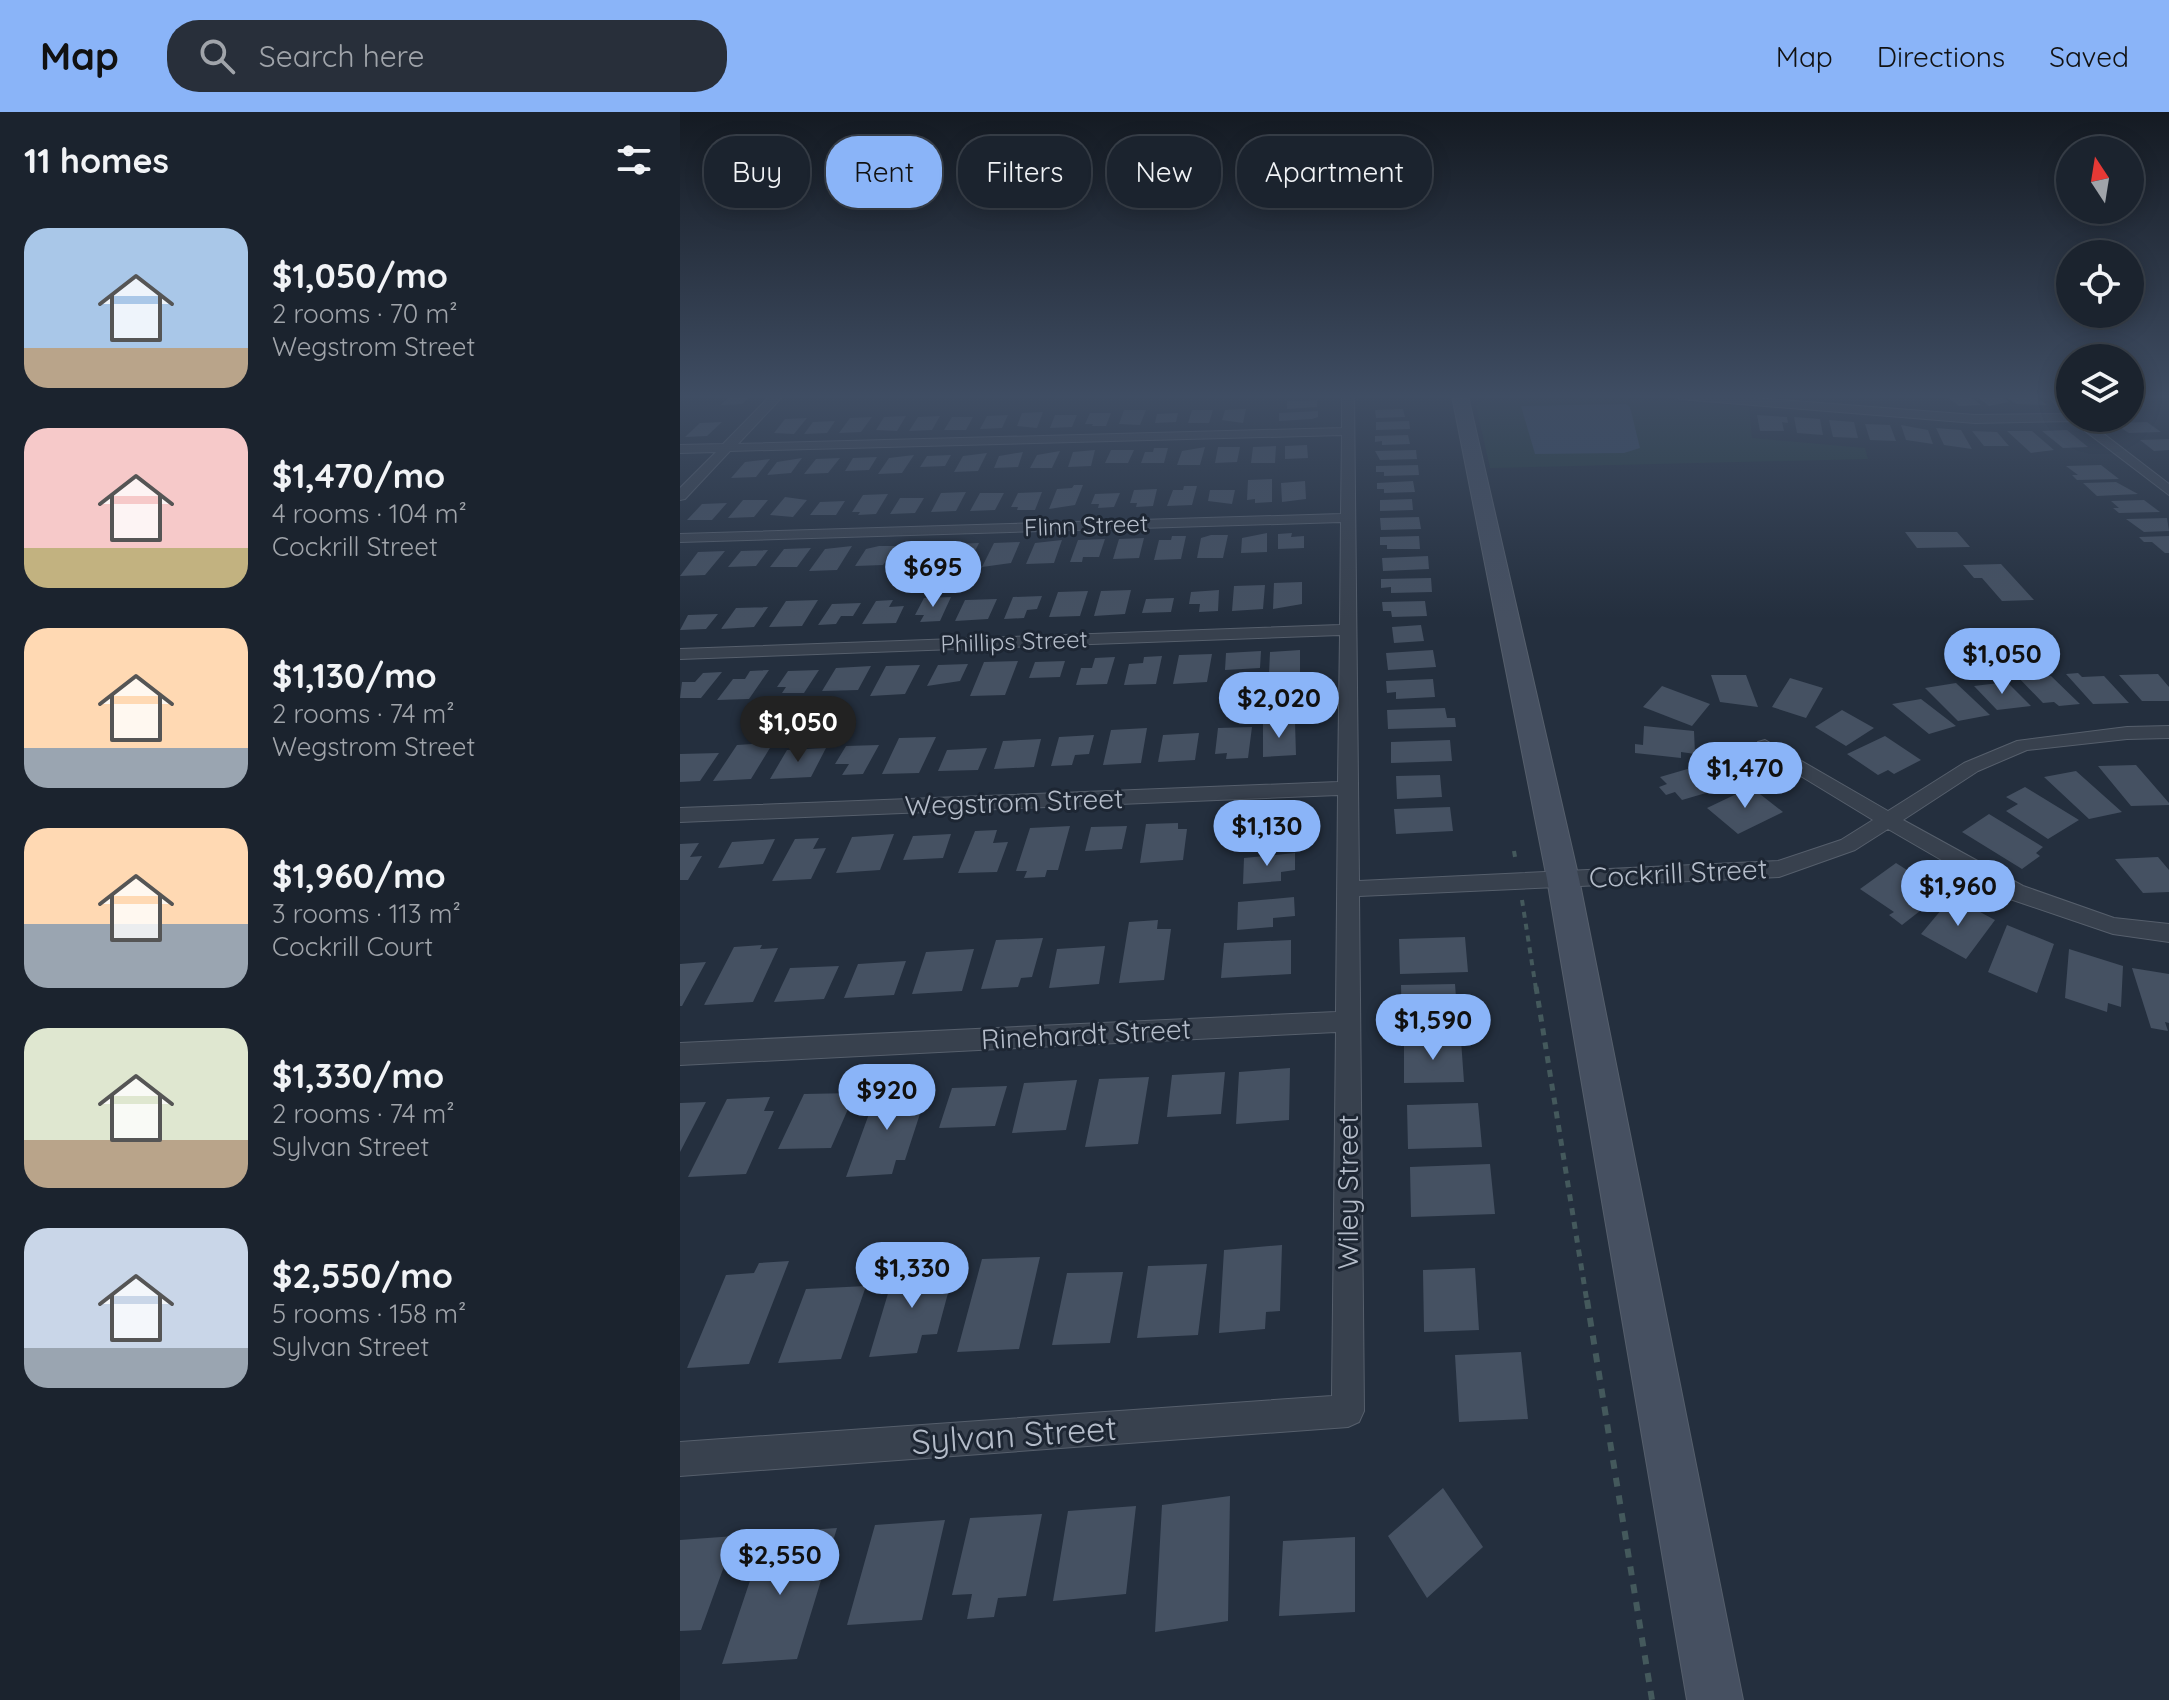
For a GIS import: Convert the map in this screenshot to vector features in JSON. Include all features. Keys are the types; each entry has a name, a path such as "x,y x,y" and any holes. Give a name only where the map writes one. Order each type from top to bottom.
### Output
{"main road":[{"path":"1473,470 1543,888 1715,1700"}],"street":[{"path":"680,496 705,470"},
{"name":"Wiley Street","path":"1348,470 1348,1411"},
{"path":"2162,481 2169,491"},
{"name":"Flinn Street","path":"680,538 1348,518"},
{"name":"Phillips Street","path":"680,654 1348,630"},
{"name":"Cockrill Street","path":"1348,889 1543,888 1779,869 1848,845 1971,767 2024,745 2169,732"},
{"path":"1765,746 1933,847 2015,892 2113,926 2169,933"},
{"name":"Wegstrom Street","path":"680,815 1348,788"},
{"name":"Rinehardt Street","path":"680,1054 1348,1021"},
{"name":"Sylvan Street","path":"680,1459 1348,1411"}],"path":[{"path":"1543,888 1652,1700"}],"building":[{"path":"738,470 761,470 756,477 731,478"},
{"path":"771,470 793,470 791,473 767,475"},
{"path":"807,470 830,470 828,473 804,474"},
{"path":"881,470 904,470 902,473 878,474"},
{"path":"1419,470 1419,475 1384,476 1384,472 1376,472"},
{"path":"2071,470 2108,470 2119,479 2077,480 2072,475 2078,475"},
{"path":"1272,479 1272,502 1247,500 1248,480"},
{"path":"1305,481 1306,499 1282,502 1281,483"},
{"path":"1413,481 1415,492 1384,493 1384,489 1377,489 1377,483"},
{"path":"2116,482 2138,494 2097,496 2083,483"},
{"path":"1083,485 1075,505 1049,509 1057,489 1072,488"},
{"path":"1184,486 1197,486 1192,505 1167,506 1173,490 1183,490"},
{"path":"1157,489 1153,506 1136,507 1137,503 1130,503 1134,490"},
{"path":"1210,490 1235,490 1232,504 1208,501"},
{"path":"966,492 956,511 931,512 941,493"},
{"path":"1042,492 1035,510 1011,507 1018,493"},
{"path":"980,493 1004,493 995,510 970,511"},
{"path":"1120,493 1114,507 1098,508 1099,504 1091,504 1095,494"},
{"path":"888,494 876,514 858,515 860,512 852,512 863,495"},
{"path":"785,497 807,500 793,517 770,515"},
{"path":"900,498 924,498 915,513 890,514"},
{"path":"1412,499 1413,510 1380,511 1380,500"},
{"path":"743,500 768,500 754,517 728,518"},
{"path":"2144,500 2160,512 2119,513 2113,508 2119,508 2111,501"},
{"path":"845,501 836,515 810,515 820,502"},
{"path":"727,503 712,520 687,520 702,504"},
{"path":"1419,517 1421,529 1381,530 1380,518"},
{"path":"2167,518 2169,531 2144,532 2126,519"},
{"path":"1905,532 1957,532 1970,547 1917,548"},
{"path":"1267,533 1267,552 1241,553 1242,538"},
{"path":"1292,533 1291,537 1304,536 1304,548 1278,549 1278,534"},
{"path":"1228,535 1223,558 1197,558 1201,538"},
{"path":"1172,536 1186,536 1181,559 1154,560 1159,540 1171,540"},
{"path":"1419,536 1420,549 1387,549 1387,545 1380,545 1380,537"},
{"path":"2169,536 2169,553 2139,537"},
{"path":"1144,538 1139,558 1113,559 1119,539"},
{"path":"1105,539 1099,557 1083,557 1082,562 1070,562 1078,540"},
{"path":"1062,540 1054,563 1026,564 1035,543"},
{"path":"1020,542 1011,563 982,567 994,543"},
{"path":"979,543 971,559 945,560 953,544"},
{"path":"920,544 937,544 924,568 896,568 908,549 917,549"},
{"path":"852,546 837,570 809,571 825,549"},
{"path":"896,546 883,565 855,566 866,549"},
{"path":"811,548 797,567 770,567 784,549"},
{"path":"768,550 756,566 728,567 741,551"},
{"path":"725,551 705,575 680,576 698,552"},
{"path":"1428,556 1429,569 1383,571 1382,558"},
{"path":"2001,564 2034,600 2002,601 1982,578 1974,578 1963,565"},
{"path":"1431,578 1432,592 1391,593 1391,587 1381,588 1381,579"},
{"path":"1302,582 1302,604 1273,609 1274,583"},
{"path":"1265,585 1263,609 1232,611 1234,586"},
{"path":"1131,590 1125,614 1094,616 1101,591"},
{"path":"1219,590 1218,611 1199,612 1200,604 1189,604 1191,592"},
{"path":"1088,591 1080,616 1049,617 1058,592"},
{"path":"1042,596 1037,609 1027,610 1024,618 1004,619 1013,597"},
{"path":"951,597 940,621 920,622 924,615 915,615 924,598"},
{"path":"1174,598 1171,612 1142,613 1146,599"},
{"path":"997,599 988,619 955,621 965,600"},
{"path":"818,600 802,626 769,627 786,601"},
{"path":"893,600 889,607 904,606 896,623 862,624 876,601"},
{"path":"1425,601 1427,616 1392,617 1391,611 1383,611 1382,602"},
{"path":"861,603 853,616 841,616 836,624 818,625 832,604"},
{"path":"768,607 754,627 721,629 736,608"},
{"path":"718,614 706,629 680,630 688,615"},
{"path":"1421,625 1424,641 1394,643 1392,627"},
{"path":"1300,650 1300,680 1283,681 1283,674 1269,674 1270,652"},
{"path":"1433,650 1436,667 1388,670 1386,653"},
{"path":"1261,651 1260,668 1225,670 1226,653"},
{"path":"1212,654 1207,682 1173,684 1179,655"},
{"path":"1162,656 1156,684 1124,685 1129,664 1143,663 1144,657"},
{"path":"1115,657 1107,684 1076,685 1081,668 1092,668 1095,658"},
{"path":"1018,661 1005,695 970,696 984,662"},
{"path":"1065,661 1060,677 1029,678 1035,662"},
{"path":"968,664 960,681 927,686 938,665"},
{"path":"920,665 905,694 870,696 886,666"},
{"path":"871,666 858,690 822,691 836,668"},
{"path":"769,670 749,699 717,700 733,679 745,679 750,671"},
{"path":"819,670 804,693 782,693 786,687 777,687 788,671"},
{"path":"722,672 701,698 680,698 682,682 695,682 703,673"},
{"path":"2026,672 2032,678 2051,676 2080,704 2059,706 2054,702 2043,703 2014,673"},
{"path":"2078,673 2082,677 2104,676 2129,703 2093,704 2066,674"},
{"path":"2158,674 2169,687 2169,701 2142,701 2119,675"},
{"path":"1711,675 1746,675 1758,707 1720,702"},
{"path":"1790,678 1823,688 1806,718 1772,707"},
{"path":"1433,679 1435,697 1396,699 1396,692 1387,693 1386,681"},
{"path":"2007,682 2031,706 1997,710 1974,686"},
{"path":"1956,683 1990,715 1958,721 1925,688"},
{"path":"1662,686 1710,704 1692,726 1643,707"},
{"path":"1921,699 1956,726 1929,734 1892,704"},
{"path":"1445,708 1447,718 1455,718 1456,727 1388,729 1387,710"},
{"path":"1842,710 1874,728 1846,746 1815,727"},
{"path":"1295,722 1296,755 1263,757 1263,724"},
{"path":"1644,726 1694,731 1695,754 1681,752 1681,758 1635,753 1635,744 1643,745"},
{"path":"1252,727 1248,758 1226,759 1227,753 1215,754 1218,728"},
{"path":"1147,728 1141,763 1103,765 1111,730"},
{"path":"1199,733 1195,760 1158,762 1163,735"},
{"path":"1094,735 1089,754 1075,755 1072,765 1051,766 1059,737"},
{"path":"1885,736 1921,760 1894,774 1888,770 1878,775 1847,754"},
{"path":"936,737 919,773 882,774 899,738"},
{"path":"776,738 751,779 713,781 737,745 752,744 755,739"},
{"path":"1041,739 1034,767 994,769 1003,741"},
{"path":"1450,740 1452,761 1391,763 1391,742"},
{"path":"879,745 863,774 842,775 849,764 835,764 846,746"},
{"path":"826,748 811,777 770,779 787,750"},
{"path":"987,748 978,770 938,771 947,750"},
{"path":"719,753 700,781 680,782 680,754"},
{"path":"1708,763 1730,786 1682,800 1675,792 1666,795 1659,787 1667,784 1660,777"},
{"path":"2136,765 2169,805 2131,806 2098,766"},
{"path":"2076,771 2122,812 2089,819 2044,777"},
{"path":"1440,775 1442,797 1397,799 1396,776"},
{"path":"1751,787 1783,812 1738,834 1707,808"},
{"path":"2025,787 2079,820 2048,839 2006,811 2018,804 2006,797"},
{"path":"1450,807 1453,831 1396,834 1394,809"},
{"path":"1989,814 2043,847 2036,853 2040,856 2022,869 1962,832"},
{"path":"1293,818 1294,842 1230,848 1231,823"},
{"path":"1178,823 1178,829 1187,829 1183,860 1140,863 1146,824"},
{"path":"1070,826 1058,870 1047,870 1045,877 1024,878 1027,871 1016,871 1030,828"},
{"path":"1127,826 1122,849 1085,851 1091,827"},
{"path":"997,830 993,843 1008,842 997,872 958,873 975,831"},
{"path":"894,834 880,870 836,873 852,837"},
{"path":"951,834 943,858 903,860 913,836"},
{"path":"819,838 813,849 826,848 811,879 772,881 795,839"},
{"path":"775,839 763,864 718,868 732,842"},
{"path":"699,843 690,857 702,856 688,880 680,880 680,844"},
{"path":"1295,853 1295,870 1281,872 1281,881 1243,884 1244,858"},
{"path":"2158,857 2169,870 2169,892 2143,893 2115,859"},
{"path":"1896,863 1943,893 1902,925 1889,915 1894,912 1860,889"},
{"path":"1294,897 1295,916 1273,918 1273,927 1237,930 1238,902"},
{"path":"1952,897 1995,920 1966,959 1921,934"},
{"path":"1158,920 1157,929 1171,929 1164,980 1119,983 1129,922"},
{"path":"2007,925 2054,944 2037,993 1988,972"},
{"path":"1465,937 1468,972 1400,974 1399,939"},
{"path":"1043,938 1032,977 1021,978 1018,987 981,989 996,940"},
{"path":"1291,940 1291,974 1221,978 1224,943"},
{"path":"762,945 760,949 778,948 753,1002 704,1005 734,947"},
{"path":"1105,946 1099,984 1049,988 1057,949"},
{"path":"974,949 962,991 912,994 926,952"},
{"path":"2069,949 2123,966 2121,1007 2108,1003 2107,1012 2065,998"},
{"path":"906,961 894,995 844,998 858,964"},
{"path":"706,962 682,1006 680,1006 680,964"},
{"path":"839,966 824,999 774,1002 790,968"},
{"path":"2132,968 2169,974 2169,1023 2165,1022 2168,1031 2151,1028"},
{"path":"1455,984 1458,1023 1402,1024 1401,985"},
{"path":"1461,1040 1464,1082 1404,1083 1404,1041"},
{"path":"1290,1068 1289,1120 1236,1124 1239,1072"},
{"path":"1225,1072 1221,1114 1167,1117 1172,1075"},
{"path":"1149,1077 1138,1144 1085,1147 1099,1079"},
{"path":"1077,1080 1066,1130 1012,1133 1024,1083"},
{"path":"1007,1086 995,1126 939,1128 952,1088"},
{"path":"928,1089 905,1160 896,1160 892,1174 846,1177 877,1092"},
{"path":"855,1093 831,1148 778,1149 804,1094"},
{"path":"770,1097 764,1111 774,1111 746,1174 688,1177 727,1099"},
{"path":"706,1102 680,1152 680,1103"},
{"path":"1478,1103 1482,1147 1408,1149 1407,1105"},
{"path":"1490,1164 1495,1214 1411,1217 1410,1167"},
{"path":"1282,1245 1280,1311 1266,1312 1265,1329 1219,1333 1224,1250"},
{"path":"1040,1257 1019,1349 957,1352 982,1259"},
{"path":"789,1261 749,1364 687,1368 726,1275 754,1273 759,1263"},
{"path":"1207,1264 1198,1335 1137,1338 1148,1266"},
{"path":"955,1267 937,1334 922,1335 917,1353 869,1357 895,1270"},
{"path":"1475,1268 1479,1330 1424,1332 1423,1270"},
{"path":"1123,1272 1110,1343 1052,1345 1067,1273"},
{"path":"866,1286 841,1359 778,1363 806,1289"},
{"path":"1521,1352 1528,1419 1459,1422 1455,1355"},
{"path":"1443,1488 1483,1547 1427,1598 1388,1536"},
{"path":"1230,1496 1228,1621 1155,1632 1162,1505"},
{"path":"1136,1506 1126,1594 1053,1601 1068,1511"},
{"path":"1042,1514 1026,1596 998,1598 994,1617 967,1619 972,1594 952,1595 970,1518"},
{"path":"945,1520 922,1620 847,1625 875,1525"},
{"path":"837,1528 797,1659 722,1664 766,1533"},
{"path":"735,1536 701,1630 680,1631 680,1540"},
{"path":"1355,1537 1355,1612 1279,1616 1283,1541"}]}
